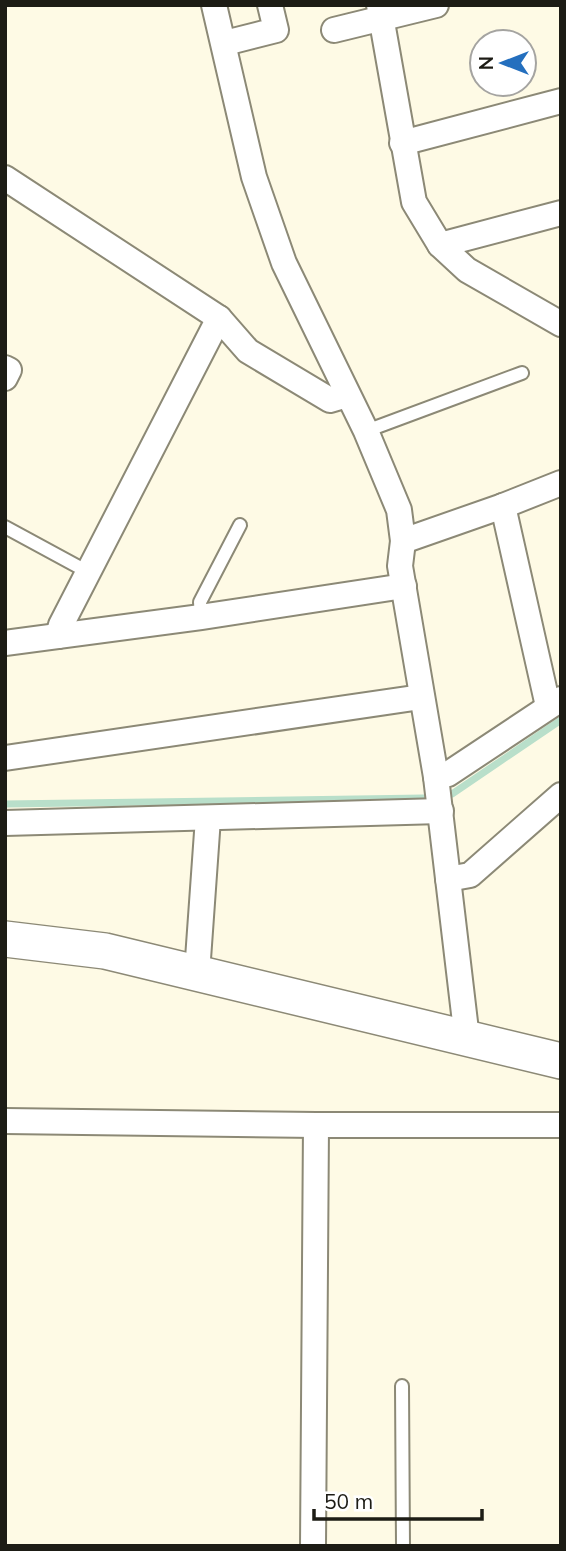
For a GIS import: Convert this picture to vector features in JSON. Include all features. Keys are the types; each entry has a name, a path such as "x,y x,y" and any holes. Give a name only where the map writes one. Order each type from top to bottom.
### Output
{"street":[{"path":"215,5 254,177 284,263 366,431 399,510 403,541 400,566 436,777 467,1039"},
{"path":"225,43 276,30 270,5"},
{"path":"334,30 380,12 436,5"},
{"path":"380,12 414,202 440,245 467,270 561,324"},
{"path":"402,143 561,101"},
{"path":"5,177 219,318 248,351 330,400 347,395"},
{"path":"440,245 561,213"},
{"path":"58,636 61,625 219,318"},
{"path":"5,368 9,370 5,378"},
{"path":"403,541 561,483"},
{"path":"436,777 448,774 554,703 503,506"},
{"path":"5,643 404,586"},
{"path":"5,758 421,697"},
{"path":"448,879 470,875 561,795"},
{"path":"5,823 440,811"},
{"path":"197,973 208,818"},
{"path":"5,939 105,951 561,1061"},
{"path":"5,1121 561,1125"},
{"path":"313,1546 316,1125"}],"lane":[{"path":"366,431 522,373"},
{"path":"201,617 200,602 240,526"},
{"path":"5,527 88,572"},
{"path":"402,1386 403,1546"}],"waterway":[{"path":"452,794 561,720"},
{"path":"5,804 424,798"}]}
